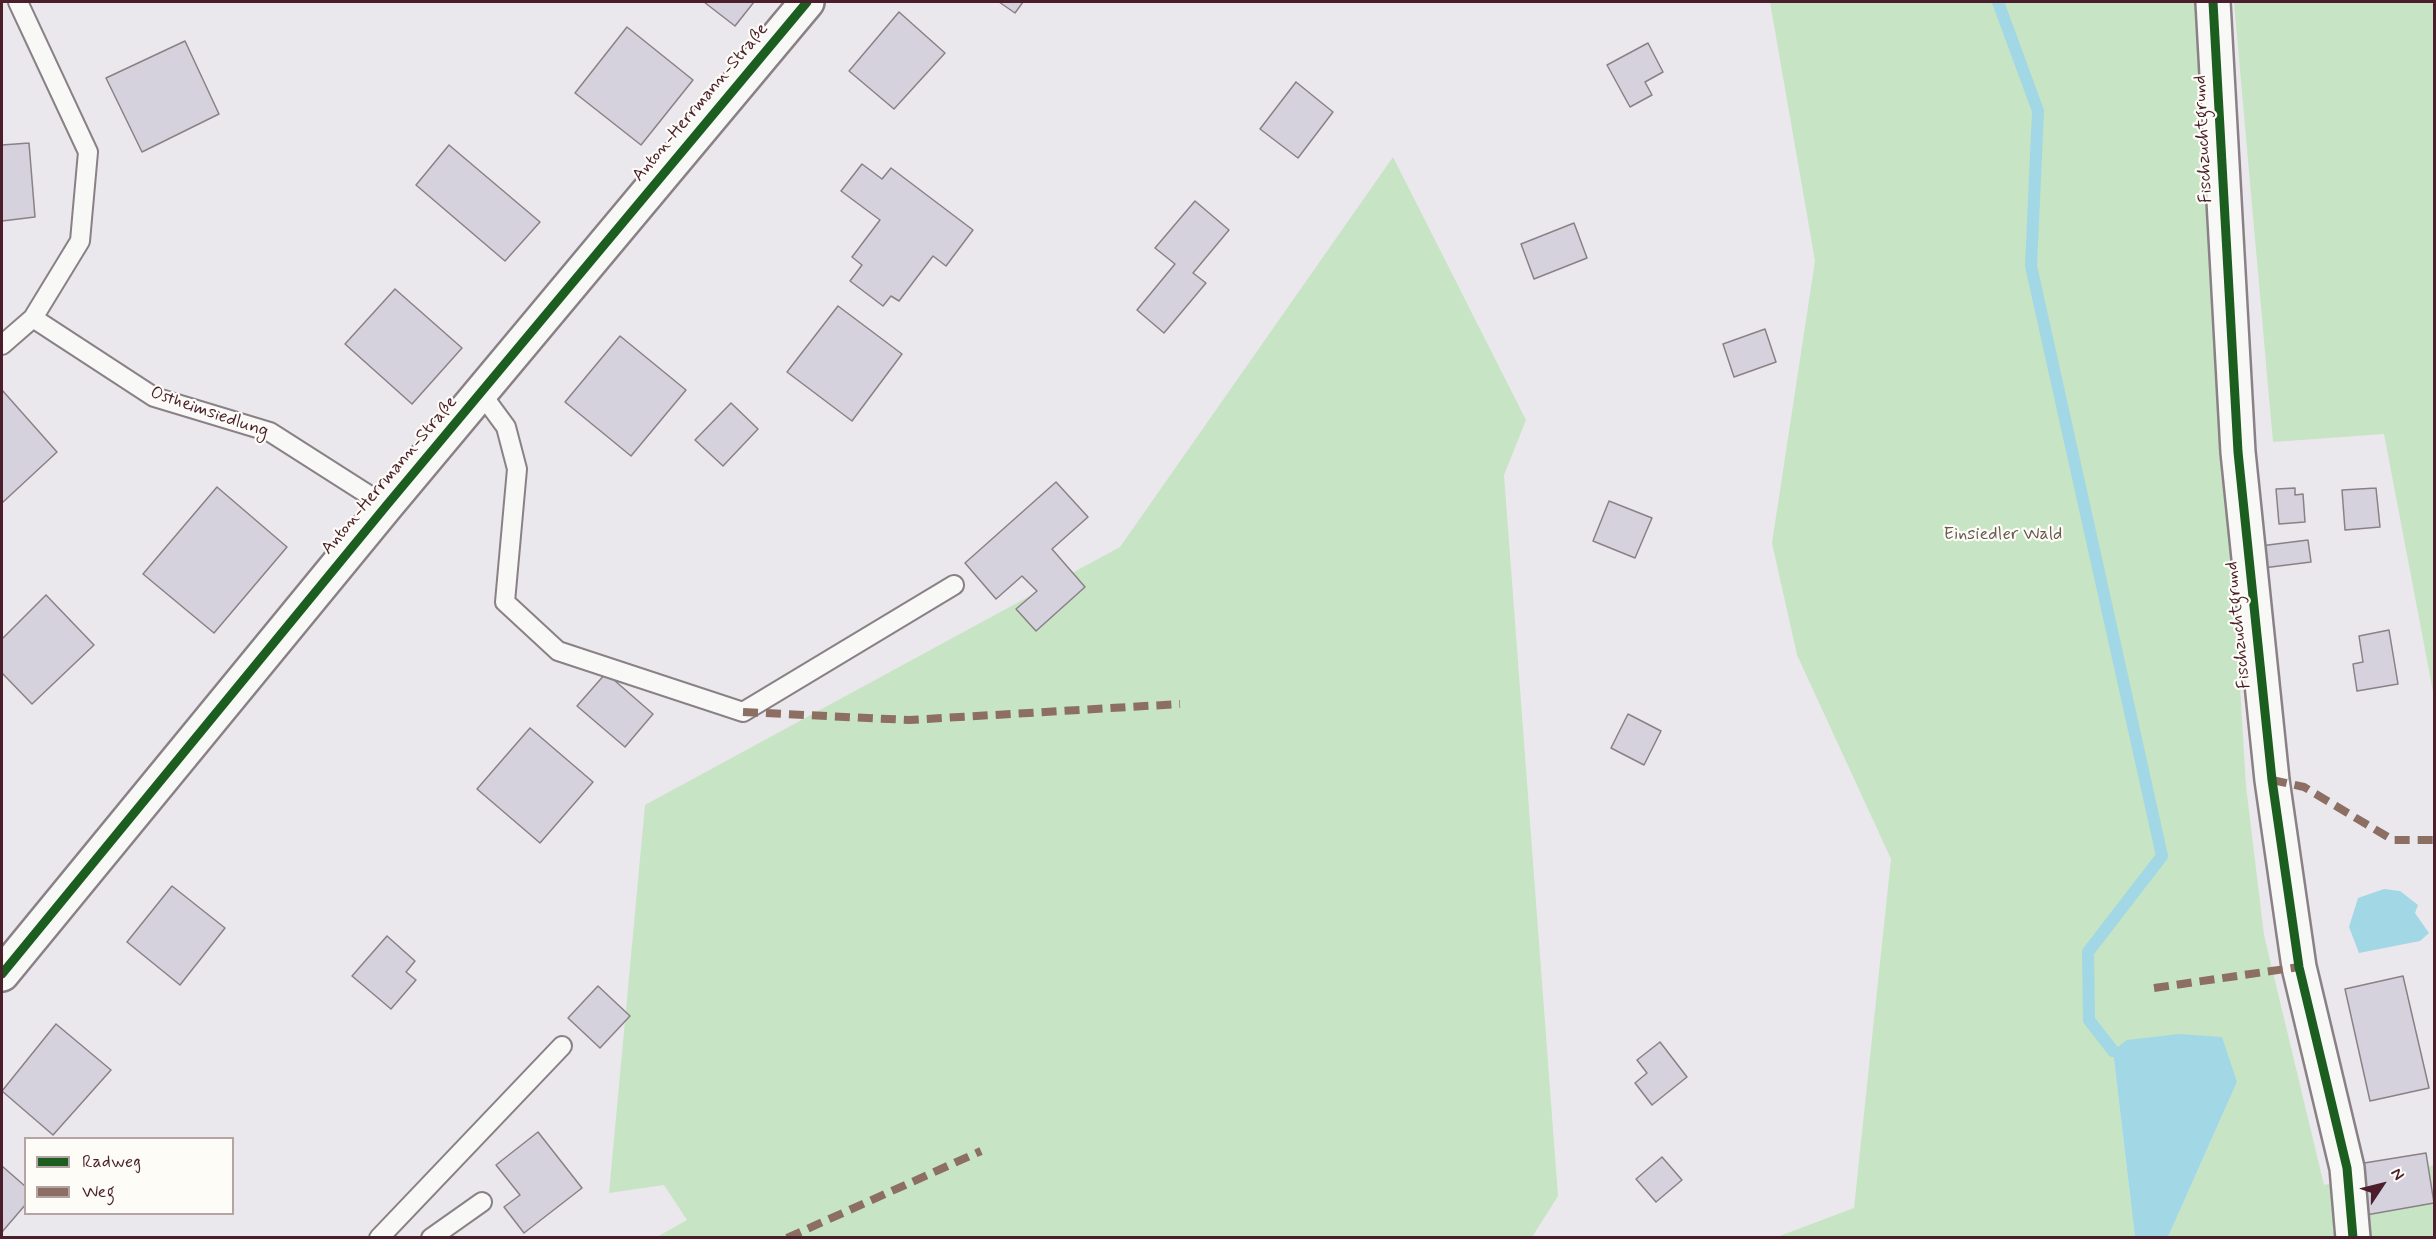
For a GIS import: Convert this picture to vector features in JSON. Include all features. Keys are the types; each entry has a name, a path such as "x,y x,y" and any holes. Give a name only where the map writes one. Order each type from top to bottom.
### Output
{"street":[{"name":"Anton-Herrmann-Straße","path":"2,974 386,506 807,2"},
{"name":"Fischzuchtgrund","path":"2213,2 2238,452 2272,780 2299,967 2347,1168 2353,1238"}],"lane":[{"path":"2,345 33,318 80,241 88,152 18,2"},
{"name":"Ostheimsiedlung","path":"33,318 154,397 270,432 386,506"},
{"path":"481,393 506,427 517,469 504,602 558,651 743,712 954,585"},
{"path":"379,1238 562,1046"},
{"path":"431,1238 482,1202"}],"green space":[{"name":"Einsiedler Wald","path":"1770,2 2199,2 2246,786 2264,935 2324,1185 2434,1165 2434,1237 2168,1237 2237,1082 2113,1051 2135,1237 1777,1237 1854,1208 1891,859 1797,655 1772,543 1815,261"},
{"path":"2234,2 2434,2 2434,697 2384,434 2273,442"},
{"path":"1393,157 1526,420 1504,475 1558,1196 1532,1237 655,1238 687,1220 664,1185 609,1193 645,805 1120,547"}],"water":[{"path":"2384,889 2400,891 2418,905 2415,913 2429,933 2420,941 2359,953 2349,927 2358,898"},
{"path":"2179,1034 2222,1037 2237,1082 2168,1237 2135,1237 2113,1051 2127,1040"}],"building":[{"path":"704,2 754,2 735,26"},
{"path":"999,2 1023,2 1015,13"},
{"path":"899,12 945,53 894,109 849,71"},
{"path":"627,27 693,80 641,145 575,93"},
{"path":"185,41 219,114 142,152 106,78"},
{"path":"1648,43 1663,72 1645,82 1652,95 1630,107 1607,65"},
{"path":"1296,82 1333,112 1298,158 1260,129"},
{"path":"29,143 35,217 2,221 2,145"},
{"path":"449,145 540,222 505,261 416,185"},
{"path":"862,164 882,179 891,168 973,230 946,266 933,256 899,301 891,296 883,306 850,281 862,265 852,257 880,220 841,191"},
{"path":"1195,201 1229,230 1193,273 1206,283 1164,333 1137,310 1175,264 1155,248"},
{"path":"1574,223 1587,258 1534,279 1521,244"},
{"path":"395,289 462,348 412,404 345,344"},
{"path":"838,306 902,354 852,421 787,372"},
{"path":"1765,329 1776,362 1734,377 1723,344"},
{"path":"620,336 686,390 631,456 565,402"},
{"path":"2,390 57,452 2,503"},
{"path":"731,403 758,429 723,466 695,440"},
{"path":"1056,482 1088,517 1052,549 1085,587 1036,631 1016,609 1037,591 1022,576 996,599 965,563"},
{"path":"217,487 287,547 214,633 143,574"},
{"path":"2295,488 2295,495 2303,494 2305,522 2279,524 2276,489"},
{"path":"2376,488 2380,527 2345,530 2342,490"},
{"path":"1609,501 1652,518 1635,558 1593,541"},
{"path":"2308,540 2311,562 2263,568 2260,546"},
{"path":"46,595 94,645 32,704 2,673 2,639"},
{"path":"2389,630 2398,684 2357,691 2353,664 2363,662 2359,636"},
{"path":"606,673 653,714 625,747 577,706"},
{"path":"1628,714 1661,731 1644,765 1611,748"},
{"path":"530,728 593,782 540,843 477,789"},
{"path":"172,886 225,928 180,985 127,942"},
{"path":"387,936 415,961 406,972 416,980 391,1009 352,976"},
{"path":"2403,976 2429,1088 2370,1101 2345,989"},
{"path":"598,986 630,1016 600,1048 568,1018"},
{"path":"56,1024 111,1070 53,1135 2,1091"},
{"path":"1660,1042 1687,1077 1652,1105 1635,1083 1647,1073 1637,1060"},
{"path":"538,1132 582,1188 524,1233 504,1207 520,1195 496,1165"},
{"path":"2426,1153 2434,1203 2366,1215 2358,1164"},
{"path":"1662,1157 1682,1180 1656,1202 1636,1179"},
{"path":"2,1166 24,1185 24,1206 2,1232"}],"waterway":[{"path":"1998,2 2038,111 2031,266 2162,856 2088,952 2089,1020 2113,1051"}],"marked path":[{"path":"743,712 909,720 1180,704"},
{"path":"2272,780 2304,787 2393,840 2434,840"},
{"path":"2154,988 2299,967"},
{"path":"787,1238 981,1151"}],"cycle path":[{"path":"2,974 386,506 807,2"},
{"path":"2213,2 2238,452 2272,780 2299,967 2347,1168 2353,1238"}]}
